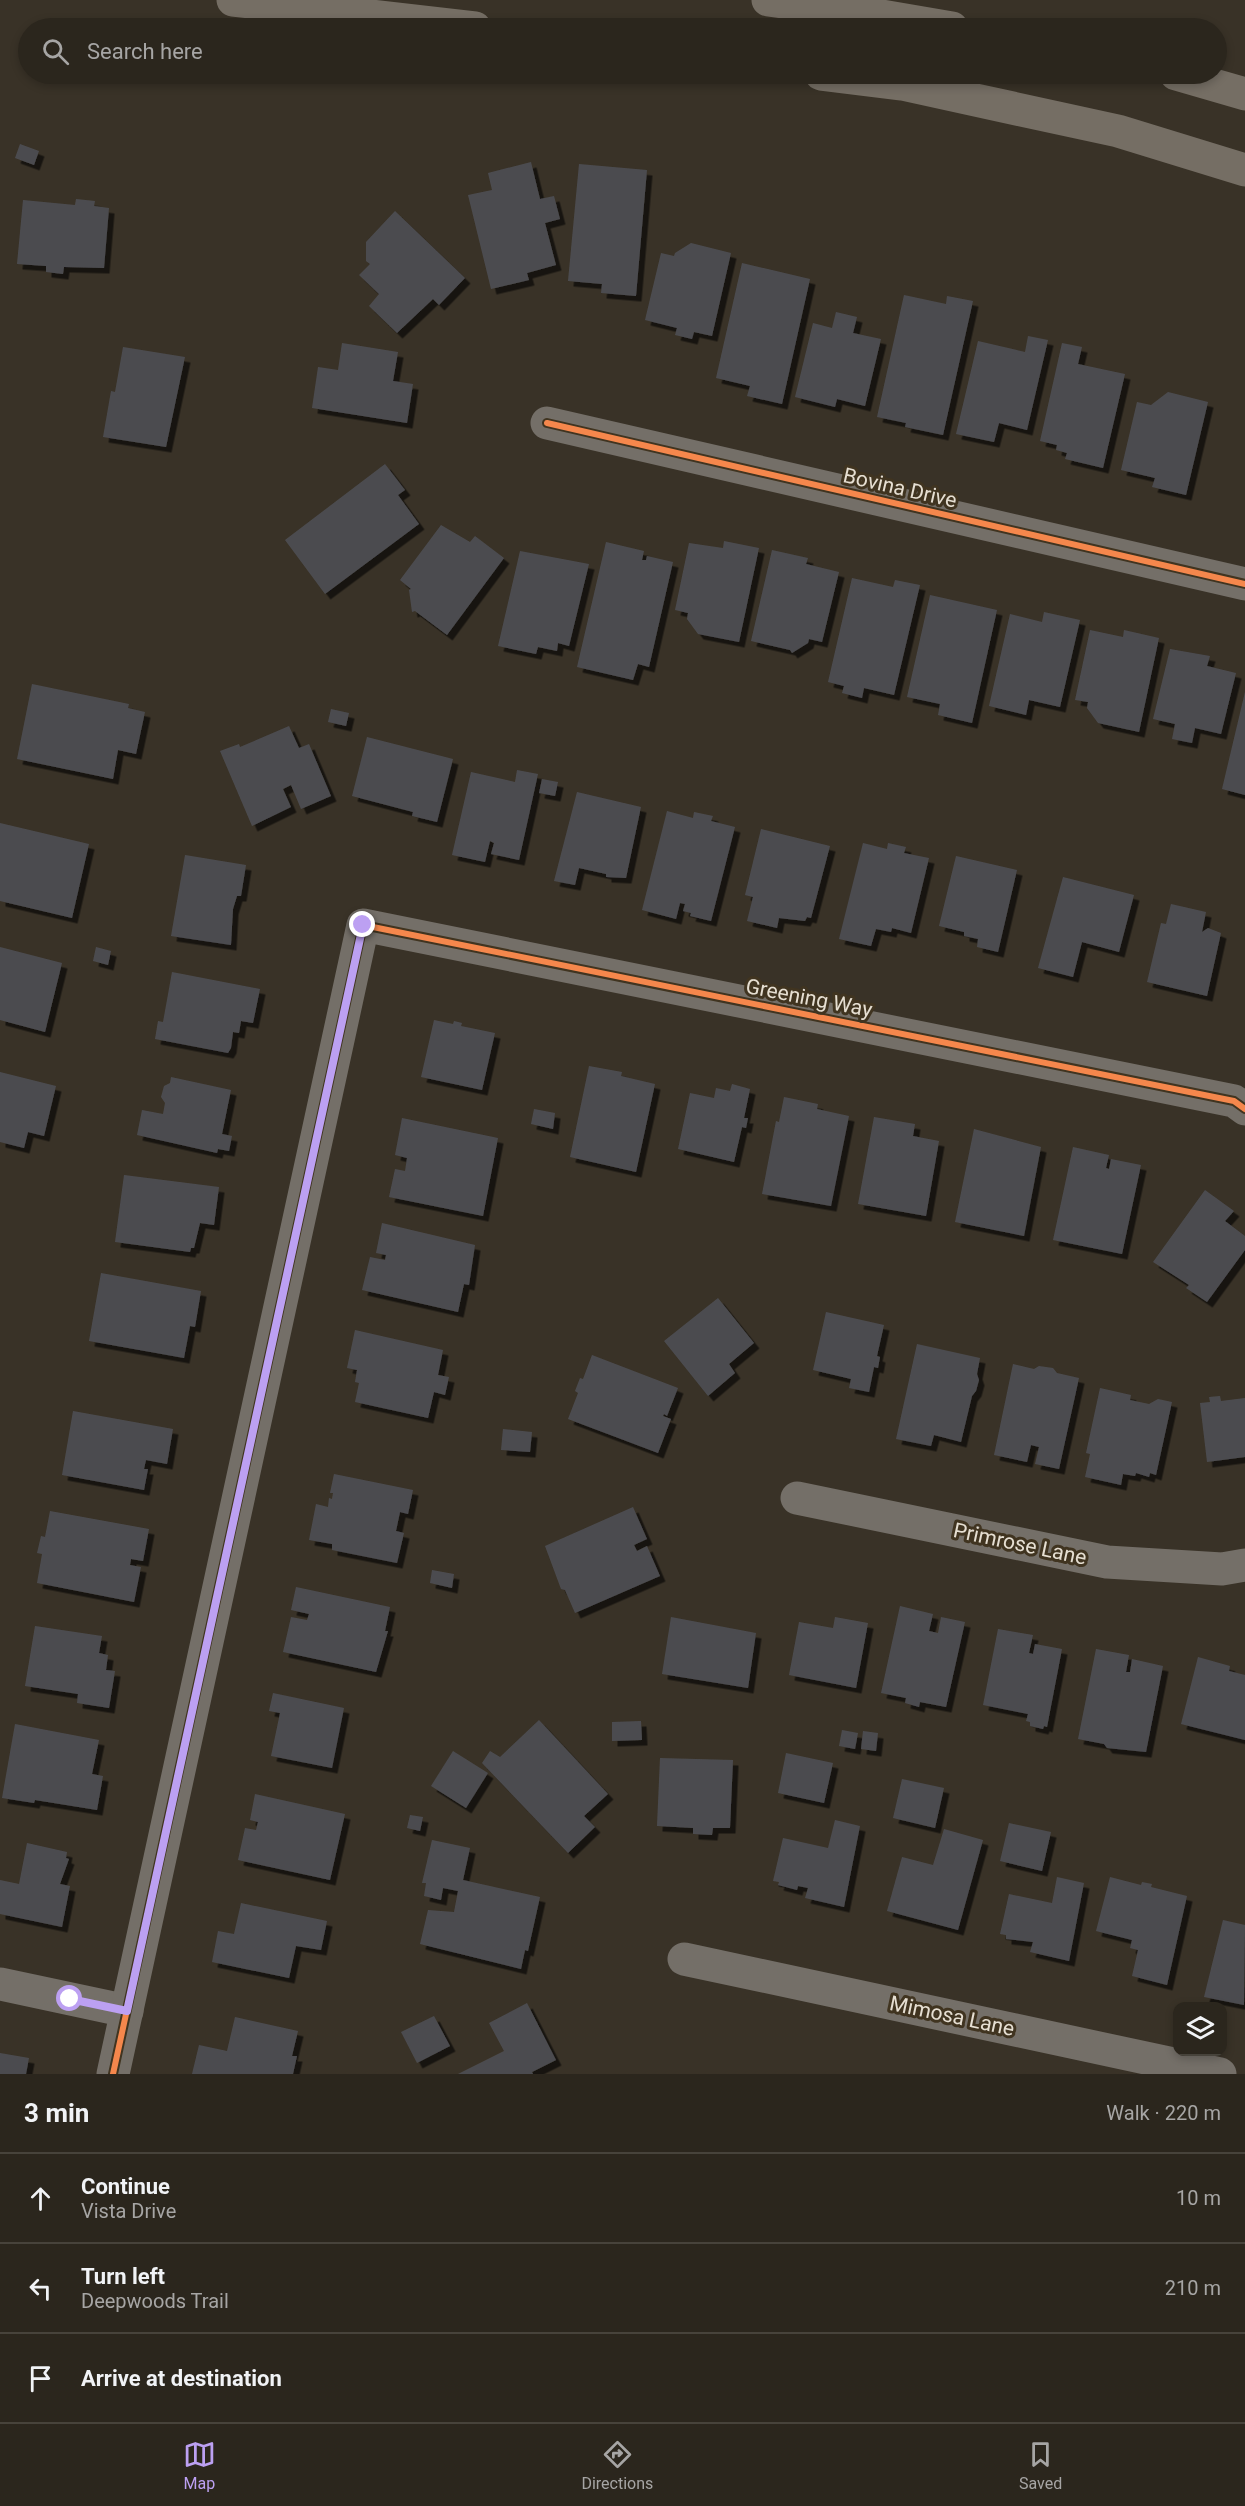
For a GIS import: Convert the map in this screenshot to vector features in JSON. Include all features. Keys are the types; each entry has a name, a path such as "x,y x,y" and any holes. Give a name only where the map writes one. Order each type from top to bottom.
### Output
{"main road":[{"path":"234,0 389,18"},
{"path":"768,0 873,7 914,18"},
{"path":"902,84 1118,131 1245,170"},
{"path":"1210,84 1245,94"}],"street":[{"name":"Bovina Drive","path":"547,423 1243,576"},
{"name":"Greening Way","path":"127,2011 363,925 1234,1101 1245,1109"},
{"name":"Primrose Lane","path":"796,1498 1107,1562 1222,1569 1245,1565"},
{"name":"Mimosa Lane","path":"684,1959 1220,2074"},
{"path":"0,1983 127,2011 113,2074"}],"building":[{"path":"20,144 39,151 34,165 15,158"},
{"path":"531,162 540,199 554,196 560,219 545,223 556,265 527,273 529,280 491,289 468,195 492,190 488,173"},
{"path":"579,164 647,170 636,296 601,293 602,284 568,281"},
{"path":"76,199 95,201 94,206 109,208 104,268 64,267 63,274 46,272 46,266 17,264 23,200 75,205"},
{"path":"395,211 465,278 439,305 433,299 397,333 369,306 379,294 359,275 370,264 366,261 366,242"},
{"path":"691,243 731,253 712,336 694,332 692,339 675,335 677,328 645,320 661,253 674,256"},
{"path":"742,263 810,279 782,404 747,396 750,386 716,378"},
{"path":"904,295 946,304 947,296 973,301 943,435 905,427 906,423 877,417"},
{"path":"836,312 857,317 853,333 881,339 865,406 837,399 835,407 795,397 813,323 832,328"},
{"path":"1028,336 1048,340 1027,430 999,423 994,442 956,434 978,341 1025,352"},
{"path":"342,343 398,352 393,381 413,384 407,423 312,408 318,367 338,370"},
{"path":"1062,343 1082,347 1078,364 1125,374 1103,468 1065,459 1067,453 1056,450 1057,445 1040,441"},
{"path":"123,347 185,357 166,447 103,437 111,391 115,392"},
{"path":"1168,392 1208,402 1186,495 1152,487 1155,478 1121,470 1137,402 1151,405"},
{"path":"385,464 405,490 398,495 419,524 325,594 285,540"},
{"path":"441,525 470,542 475,536 504,558 447,635 415,611 412,612 409,590 411,589 400,580"},
{"path":"724,541 759,548 739,642 698,634 687,619 688,613 675,610 689,543 723,548"},
{"path":"606,542 644,551 642,560 646,560 647,556 673,562 649,667 638,664 633,680 577,667"},
{"path":"772,550 808,558 806,564 839,572 822,642 809,639 808,643 792,653 790,650 751,641"},
{"path":"520,551 589,564 569,646 558,643 557,651 538,647 536,654 498,646"},
{"path":"852,578 893,587 895,580 920,585 894,695 864,688 862,698 842,693 844,686 828,682"},
{"path":"930,595 997,610 972,723 938,715 940,704 907,697"},
{"path":"1044,612 1080,620 1060,707 1029,700 1026,715 989,706 1010,614 1042,622"},
{"path":"1090,630 1123,637 1124,630 1159,638 1139,732 1098,723 1087,708 1088,702 1075,700"},
{"path":"1170,649 1210,656 1207,666 1236,673 1221,734 1195,728 1192,743 1172,739 1175,724 1153,719"},
{"path":"32,684 129,704 128,708 145,712 136,754 118,750 113,779 17,759"},
{"path":"1245,692 1245,795 1222,789"},
{"path":"331,709 349,713 346,726 328,722"},
{"path":"289,726 299,748 309,744 331,796 301,809 291,785 283,789 291,807 252,826 220,751 239,744 240,747"},
{"path":"367,737 453,759 437,822 412,816 413,812 352,796"},
{"path":"517,770 538,774 519,860 491,854 494,843 490,841 485,862 452,855 471,772 515,782"},
{"path":"542,779 558,782 555,796 539,793"},
{"path":"577,792 641,807 626,878 606,877 606,874 579,868 575,885 554,881"},
{"path":"667,811 693,818 694,812 713,816 711,821 735,827 711,921 690,916 691,913 683,911 685,904 680,903 676,919 642,910"},
{"path":"0,823 89,844 72,918 0,901"},
{"path":"761,829 830,846 811,918 807,917 805,921 779,918 777,928 747,921 753,897 745,895"},
{"path":"863,843 887,849 888,843 906,847 904,853 929,858 911,933 892,928 891,932 876,929 871,946 839,939"},
{"path":"185,855 246,865 241,896 237,896 233,909 231,945 171,936"},
{"path":"956,856 1017,870 998,952 977,947 978,939 964,936 964,932 939,926"},
{"path":"1063,877 1134,895 1119,952 1082,942 1073,977 1038,968"},
{"path":"1171,904 1206,912 1202,932 1208,928 1221,933 1207,996 1147,982 1161,923 1166,924"},
{"path":"0,947 62,963 45,1032 0,1020"},
{"path":"96,947 111,951 108,965 93,961"},
{"path":"172,972 260,989 253,1023 241,1021 239,1033 233,1032 228,1053 155,1039 158,1021 163,1022"},
{"path":"434,1020 453,1024 454,1021 462,1023 461,1026 495,1033 482,1090 421,1077"},
{"path":"589,1066 622,1072 621,1076 655,1084 636,1172 570,1157"},
{"path":"0,1072 56,1086 44,1136 28,1132 24,1148 0,1142"},
{"path":"171,1077 231,1090 222,1134 232,1136 229,1151 218,1149 217,1153 137,1135 142,1110 163,1114 165,1103 161,1097 164,1086 170,1083"},
{"path":"732,1084 750,1089 744,1118 748,1118 746,1128 742,1127 734,1162 678,1149 690,1093 714,1098 716,1088 730,1091"},
{"path":"784,1097 818,1104 817,1109 849,1116 831,1206 762,1194 776,1121 779,1122"},
{"path":"534,1109 555,1113 553,1129 531,1124"},
{"path":"874,1117 915,1124 913,1136 939,1141 926,1216 858,1204"},
{"path":"402,1118 498,1138 483,1216 389,1197 395,1169 405,1171 407,1158 395,1155"},
{"path":"974,1129 1041,1147 1024,1236 955,1222"},
{"path":"1073,1147 1109,1155 1106,1168 1109,1169 1111,1159 1141,1165 1122,1254 1053,1240"},
{"path":"124,1175 219,1187 214,1225 200,1223 194,1248 191,1248 190,1252 115,1242"},
{"path":"1205,1190 1234,1211 1225,1221 1245,1236 1245,1250 1207,1302 1186,1288 1189,1285 1153,1262"},
{"path":"382,1223 475,1245 469,1285 464,1284 458,1312 362,1290 370,1257 385,1260 386,1255 376,1253"},
{"path":"101,1273 201,1291 195,1327 190,1326 184,1358 89,1341"},
{"path":"718,1298 754,1343 729,1364 735,1373 708,1396 664,1341"},
{"path":"826,1312 884,1325 877,1356 880,1357 878,1368 874,1367 869,1392 849,1388 851,1379 813,1370"},
{"path":"355,1330 443,1350 438,1375 449,1377 445,1395 434,1392 428,1418 355,1402 359,1383 355,1382 357,1370 347,1368"},
{"path":"917,1344 980,1358 977,1374 979,1380 972,1396 961,1442 934,1435 931,1446 896,1439"},
{"path":"592,1355 678,1388 667,1416 664,1414 663,1416 671,1419 658,1453 568,1419 578,1393 575,1391 580,1378 583,1379"},
{"path":"1013,1364 1034,1369 1039,1366 1053,1368 1057,1373 1079,1378 1059,1469 1035,1464 1039,1447 1031,1445 1027,1462 994,1455"},
{"path":"1100,1388 1131,1395 1130,1400 1149,1404 1158,1399 1172,1402 1156,1475 1150,1473 1149,1477 1136,1473 1135,1476 1123,1474 1121,1485 1085,1477 1090,1454 1086,1453"},
{"path":"1220,1396 1221,1401 1245,1398 1245,1457 1207,1462 1200,1403 1210,1402 1209,1397"},
{"path":"73,1411 173,1429 167,1464 146,1460 144,1469 148,1469 144,1490 62,1475"},
{"path":"503,1429 532,1432 530,1452 501,1450"},
{"path":"334,1474 413,1490 408,1514 400,1512 396,1531 404,1533 397,1563 332,1550 332,1544 309,1540 316,1504 328,1507 329,1498 332,1499 333,1493 330,1493"},
{"path":"633,1507 647,1539 634,1545 637,1551 647,1546 660,1576 575,1613 565,1590 561,1589 545,1546"},
{"path":"50,1511 149,1529 143,1561 131,1559 130,1565 141,1567 134,1602 37,1583 42,1554 37,1553 41,1536 45,1537"},
{"path":"432,1570 454,1574 452,1588 430,1583"},
{"path":"296,1587 390,1607 385,1631 388,1631 376,1672 283,1652 291,1617 307,1620 309,1614 291,1610"},
{"path":"900,1606 933,1614 929,1631 938,1633 941,1617 965,1622 946,1707 920,1702 919,1707 905,1703 906,1698 881,1693"},
{"path":"671,1617 756,1633 748,1688 662,1674"},
{"path":"835,1617 868,1623 856,1688 789,1675 799,1622 833,1628"},
{"path":"35,1626 102,1636 99,1653 108,1655 106,1670 115,1671 109,1708 77,1703 78,1694 25,1686"},
{"path":"998,1629 1033,1635 1029,1653 1033,1654 1035,1644 1062,1649 1047,1727 1044,1726 1043,1729 1030,1726 1030,1722 1026,1721 1028,1714 983,1705"},
{"path":"1096,1649 1129,1655 1126,1672 1130,1672 1132,1659 1163,1666 1146,1752 1107,1748 1104,1744 1078,1739"},
{"path":"1198,1657 1230,1666 1229,1671 1245,1675 1245,1740 1181,1724"},
{"path":"273,1693 344,1708 332,1768 271,1756 280,1713 269,1711"},
{"path":"539,1720 608,1794 584,1816 595,1827 568,1853 482,1763 490,1751 500,1757"},
{"path":"641,1721 642,1740 612,1741 612,1722"},
{"path":"15,1724 99,1740 92,1774 103,1776 97,1810 35,1800 34,1803 2,1798"},
{"path":"842,1730 858,1733 855,1749 839,1746"},
{"path":"863,1731 878,1733 876,1751 861,1749"},
{"path":"453,1751 488,1773 466,1808 431,1786"},
{"path":"786,1753 833,1763 824,1803 778,1793"},
{"path":"660,1758 733,1760 730,1828 713,1828 712,1835 693,1834 693,1828 657,1826"},
{"path":"902,1779 944,1788 935,1828 893,1818"},
{"path":"255,1794 345,1814 330,1880 238,1860 245,1828 256,1830 258,1822 250,1820"},
{"path":"410,1815 423,1817 420,1831 407,1828"},
{"path":"835,1820 860,1826 844,1907 805,1898 808,1888 798,1886 797,1890 778,1885 779,1882 773,1881 783,1838 828,1848"},
{"path":"1009,1823 1051,1832 1042,1871 1000,1861"},
{"path":"944,1829 983,1840 958,1930 887,1911 902,1857 933,1865"},
{"path":"432,1840 470,1848 463,1880 540,1897 528,1951 525,1950 521,1969 420,1944 428,1910 454,1912 458,1891 443,1888 441,1900 424,1896 426,1883 422,1883"},
{"path":"27,1843 67,1852 66,1858 69,1859 60,1884 70,1886 62,1927 0,1914 0,1880 19,1884"},
{"path":"1057,1877 1084,1883 1069,1961 1030,1952 1033,1942 1006,1939 1006,1935 1000,1934 1009,1894 1052,1903"},
{"path":"1110,1877 1141,1885 1142,1882 1152,1884 1151,1887 1187,1896 1167,1985 1132,1976 1138,1950 1130,1948 1132,1940 1096,1931"},
{"path":"241,1903 327,1921 321,1950 296,1946 289,1978 212,1962 218,1931 234,1934"},
{"path":"1223,1920 1245,1925 1244,2005 1204,1997"},
{"path":"527,2003 556,2060 532,2072 533,2074 458,2074 504,2051 489,2023"},
{"path":"434,2016 450,2046 417,2063 401,2032"},
{"path":"235,2017 298,2031 292,2056 297,2056 293,2074 192,2074 199,2045 227,2051"},
{"path":"0,2053 29,2058 26,2074 0,2074"}],"cycle path":[{"path":"547,423 1245,584"},
{"path":"113,2074 363,925 1234,1101 1245,1109"}],"route":[{"path":"70,1999 127,2011 363,925"}]}
